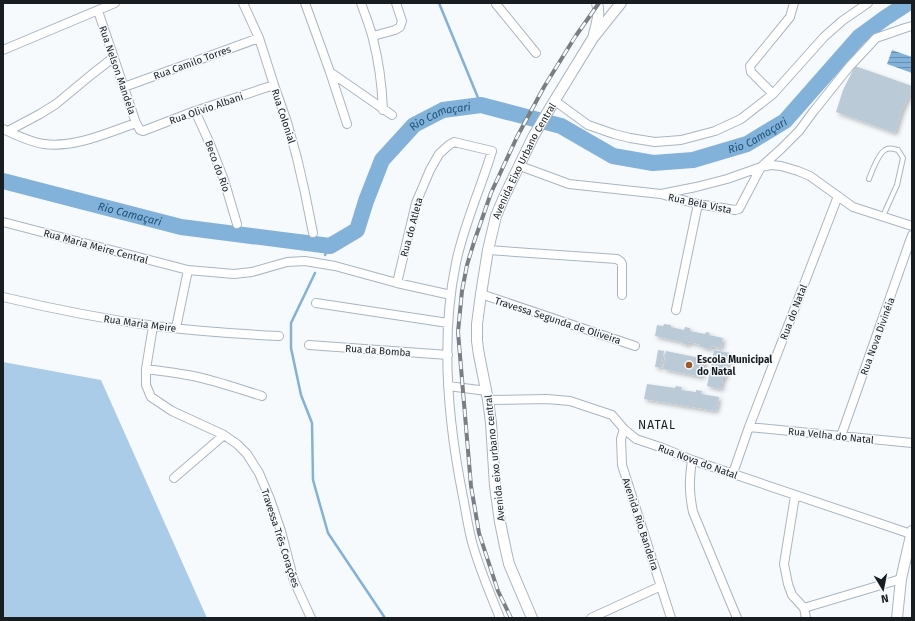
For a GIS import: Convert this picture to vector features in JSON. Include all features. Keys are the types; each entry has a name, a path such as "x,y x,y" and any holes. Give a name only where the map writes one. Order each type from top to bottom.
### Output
{"street":[{"path":"3,50 115,3"},
{"name":"Rua Colonial","path":"243,3 259,38 287,122 297,158 313,233"},
{"path":"305,3 347,124"},
{"path":"361,3 377,52 383,110"},
{"path":"373,36 398,29 400,27 402,21 396,3"},
{"path":"497,3 536,53"},
{"name":"Avenida Eixo Urbano Central","path":"593,38 599,11 597,3"},
{"name":"Avenida Eixo Urbano Central","path":"481,294 488,250 496,216 504,196 552,104 593,38 621,3"},
{"path":"773,94 751,72 750,66 790,17 794,3"},
{"path":"552,104 588,125 630,138 654,142 681,140 715,131 741,119 773,94 824,38 842,21 868,3"},
{"name":"Rua Nelson Mandela","path":"98,11 137,126"},
{"path":"761,167 782,149 799,131 849,67 876,38 912,26"},
{"name":"Rua Camilo Torres","path":"124,87 259,38"},
{"path":"5,130 40,114 56,104 114,57"},
{"path":"330,72 392,115"},
{"name":"Rua Olivio Albani","path":"5,130 43,144 74,142 137,126 143,131 195,111 274,85"},
{"name":"Beco do Rio","path":"195,111 224,180 237,224"},
{"name":"Rua do Atleta","path":"397,283 416,203 430,170 440,154 454,142 492,151 462,239 456,263 451,295"},
{"path":"520,166 569,184 661,194 727,179 761,167 781,166 810,176 853,207 912,226"},
{"name":"Rua Bela Vista","path":"661,194 698,204 737,210 739,209 761,167"},
{"name":"Rua do Natal","path":"732,474 838,196"},
{"path":"676,310 698,204"},
{"name":"Rua Maria Meire Central","path":"3,222 188,270 234,274 252,272 287,262 305,261 334,266 397,283"},
{"name":"Rua Nova Divinéia","path":"841,436 912,235"},
{"path":"488,250 617,259 622,264 622,295"},
{"path":"176,328 188,270"},
{"path":"397,283 451,295 448,323 448,386 456,461 471,540 481,572 500,618"},
{"name":"Travessa Segunda de Oliveira","path":"481,294 635,346"},
{"name":"Avenida eixo urbano central","path":"481,294 477,331 479,355 491,423 495,486 506,551 532,618"},
{"name":"Rua Maria Meire","path":"3,297 52,309 154,326 279,336"},
{"path":"316,303 448,323"},
{"name":"Travessa Três Corações","path":"154,326 146,369 146,385 151,397 172,411 224,435 237,444 247,454 259,473 270,499 281,531 294,582 311,618"},
{"name":"Rua da Bomba","path":"309,344 448,355"},
{"path":"146,369 194,376 262,396"},
{"name":"Rua Nova do Natal","path":"448,386 487,396 547,398 570,401 612,415 624,429 636,439 796,496 911,533"},
{"name":"Rua Velha do Natal","path":"749,427 912,443"},
{"name":"Avenida Rio Bandeira","path":"624,429 621,439 622,465 671,618"},
{"path":"174,478 224,435"},
{"path":"692,460 689,481 690,499 693,512 737,618"},
{"path":"796,496 784,564 792,595 804,608 806,618"},
{"path":"897,618 901,579 911,533"},
{"path":"804,608 901,579"},
{"path":"591,618 661,586"}],"lane":[{"path":"869,179 880,156 885,150 890,148 898,150 903,158 897,185 882,217"}],"shaded area":[{"path":"892,50 912,57 912,73 887,64"},
{"path":"3,362 101,380 207,618 3,618"}],"building":[{"path":"855,66 912,86 902,110 895,133 836,112 843,90"},
{"path":"664,324 684,330 685,327 690,328 690,331 705,334 706,332 710,333 709,335 723,338 721,348 711,346 710,349 689,342 688,345 681,343 682,342 655,336 657,325 663,326"},
{"path":"658,350 664,351 661,368 655,367"},
{"path":"714,350 730,353 725,378 723,378 721,389 707,386"},
{"path":"666,351 705,359 702,377 663,369"},
{"path":"647,384 675,388 676,386 682,387 681,390 696,392 696,390 702,391 701,394 719,397 716,411 644,399"}],"waterway":[{"path":"439,3 481,105"},
{"name":"Rio Camaçari","path":"3,181 181,227 330,246 357,230 366,201 382,160 414,125 443,110 481,105 561,126 613,156 653,163 693,160 747,144 785,121 859,37 908,3"},
{"path":"325,255 330,246"},
{"path":"315,273 291,323 291,348 301,395 312,423 313,480 328,533 385,618"}],"railway":[{"path":"511,618 498,591 479,533 471,486 458,332 462,291 467,265 491,193 517,137 544,87 575,37 599,3"}],"place":[{"name":"Escola Municipal do Natal","path":"689,365"}],"district":[{"name":"NATAL","path":"657,425"}]}
